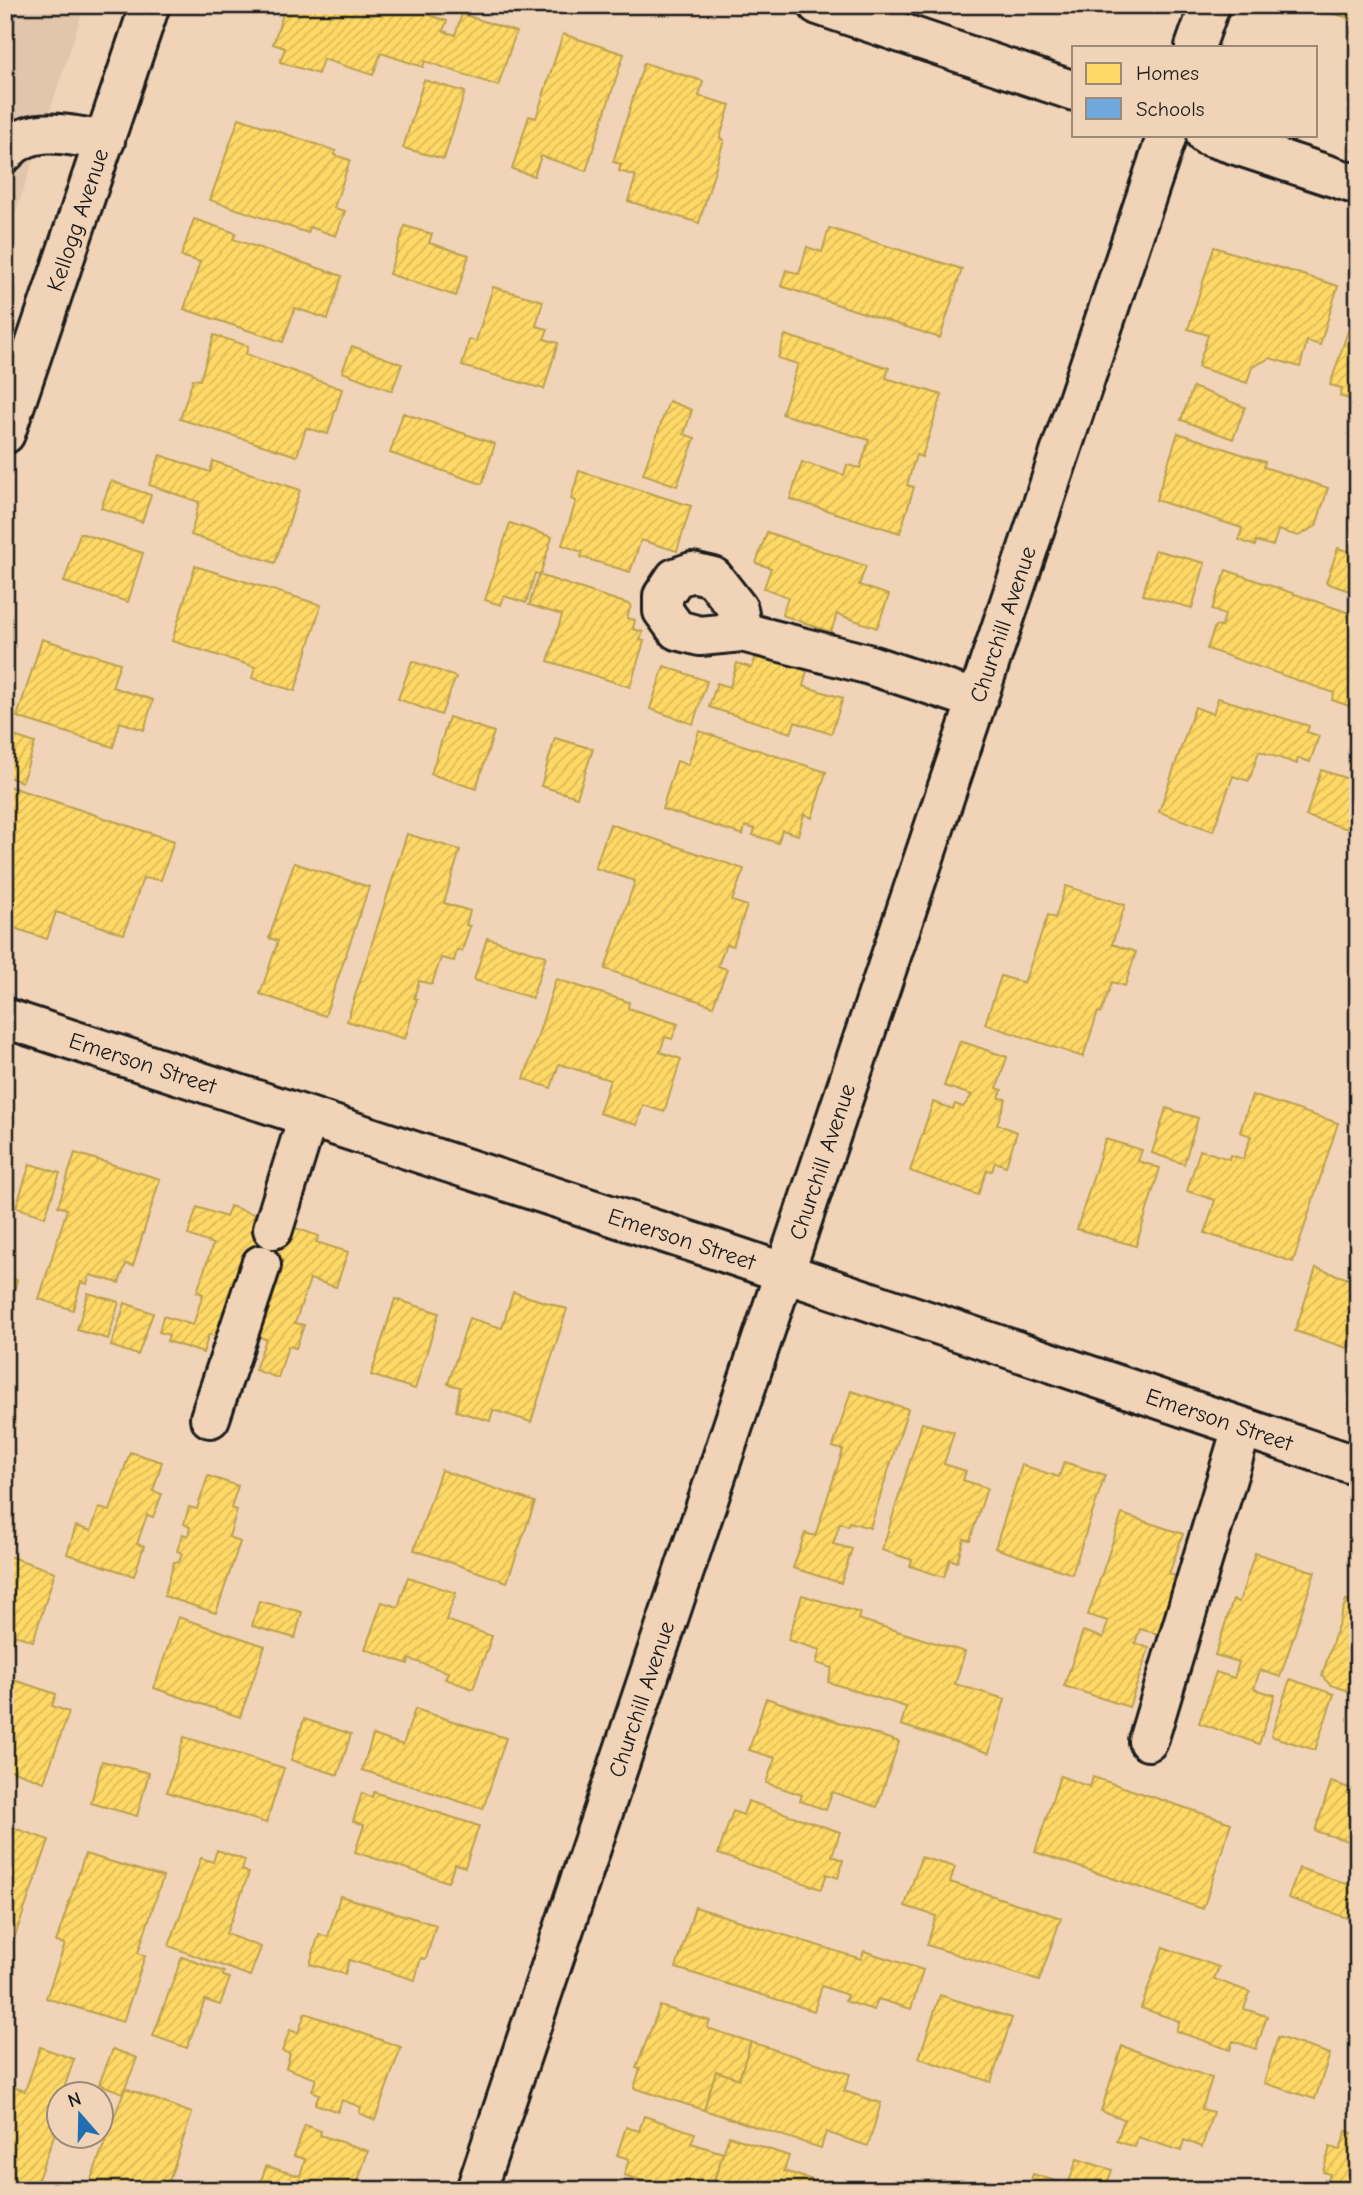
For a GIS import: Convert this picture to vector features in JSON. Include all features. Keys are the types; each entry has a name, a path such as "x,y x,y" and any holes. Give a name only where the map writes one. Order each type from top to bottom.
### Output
{"street":[{"name":"Kellogg Avenue","path":"5,434 150,5"},
{"path":"818,5 1072,90"},
{"path":"1195,46 1210,5"},
{"path":"5,153 12,144 28,135 52,133 104,141"},
{"name":"Churchill Avenue","path":"476,2190 1167,136"},
{"path":"1209,136 1358,185"},
{"path":"742,632 867,664 977,700"},
{"name":"Emerson Street","path":"5,1018 784,1273 1358,1466"},
{"path":"273,1229 308,1117"},
{"path":"210,1418 261,1265"},
{"path":"1148,1741 1242,1428"}],"shaded area":[{"path":"5,5 85,5 5,245"}],"building: Homes":[{"path":"264,5 401,5 447,21 443,31 455,35 462,14 516,32 498,86 425,61 423,67 381,53 373,75 323,59 318,74 280,62 285,48 273,44 283,14"},
{"path":"1325,5 1358,5 1358,35 1351,33 1355,20 1323,10"},
{"path":"563,34 624,54 586,171 541,156 534,176 512,169 529,116 536,118"},
{"path":"644,63 703,81 699,96 730,105 720,138 724,140 699,223 628,201 636,176 619,171 621,164 613,162"},
{"path":"424,80 465,92 444,159 403,148"},
{"path":"239,118 336,151 334,155 350,160 334,208 345,211 336,236 310,227 308,233 210,200"},
{"path":"194,219 236,233 233,239 342,276 328,319 295,308 283,342 184,309 200,262 181,256"},
{"path":"405,226 432,234 429,243 469,255 456,296 389,274"},
{"path":"829,228 962,269 940,338 781,286 786,270 799,274 807,247 822,252"},
{"path":"1214,247 1338,286 1320,345 1307,341 1300,367 1270,358 1252,367 1247,383 1198,367 1208,335 1188,329"},
{"path":"493,287 543,301 536,326 548,329 544,339 558,343 544,389 462,366 469,340 476,341"},
{"path":"1357,304 1358,402 1340,396 1342,388 1330,385"},
{"path":"214,335 248,346 246,354 342,389 328,434 306,428 297,456 180,419 193,379 200,380"},
{"path":"785,335 889,368 886,378 942,395 922,457 916,455 907,485 914,487 900,533 790,499 802,462 844,475 847,465 860,468 869,440 782,414 798,364 778,358"},
{"path":"352,346 402,364 392,391 342,372"},
{"path":"1193,387 1245,407 1233,439 1181,420"},
{"path":"669,401 692,410 684,434 695,438 677,486 643,474"},
{"path":"403,413 495,444 482,484 390,453"},
{"path":"1178,433 1265,462 1264,467 1328,488 1316,526 1298,536 1278,530 1273,546 1256,541 1255,546 1239,540 1242,528 1156,500"},
{"path":"160,455 210,472 213,461 300,490 275,563 191,535 199,502 149,485"},
{"path":"579,471 691,506 677,551 641,540 630,572 581,557 582,552 562,545 576,501 571,499"},
{"path":"111,481 151,495 142,522 101,508"},
{"path":"510,523 552,537 540,575 535,573 526,603 504,596 501,605 485,600"},
{"path":"767,532 866,566 859,585 889,595 877,628 837,614 831,632 782,615 788,597 764,588 771,568 756,563"},
{"path":"80,533 143,553 128,602 64,582"},
{"path":"1338,548 1358,555 1358,594 1326,583"},
{"path":"1155,550 1205,563 1192,608 1143,595"},
{"path":"195,566 321,605 295,691 252,678 255,667 172,641"},
{"path":"1226,570 1358,616 1358,709 1332,700 1334,693 1207,649 1215,626 1221,627 1225,615 1212,610"},
{"path":"539,575 631,605 627,618 635,620 633,629 643,632 640,640 644,641 630,687 548,661 562,615 529,605"},
{"path":"42,639 120,663 112,687 153,700 144,730 120,722 113,747 17,717"},
{"path":"756,655 807,671 803,686 843,698 831,734 795,722 791,733 709,707 717,683 730,687 737,663 752,668"},
{"path":"412,661 456,677 441,715 398,699"},
{"path":"664,666 707,681 693,724 650,709"},
{"path":"1218,698 1309,726 1307,732 1319,736 1310,762 1298,758 1297,764 1259,751 1249,781 1233,776 1213,831 1159,812 1195,707 1213,714"},
{"path":"449,717 494,732 476,789 431,774"},
{"path":"699,731 826,772 812,818 804,814 798,835 782,830 778,843 753,835 755,829 745,826 743,835 662,809 677,761 688,765"},
{"path":"5,733 35,743 22,782 5,776"},
{"path":"555,738 593,749 577,797 541,786"},
{"path":"1321,770 1358,782 1358,832 1306,816"},
{"path":"5,785 174,841 161,880 143,878 124,934 56,912 47,939 5,925"},
{"path":"610,824 744,869 732,901 747,906 733,946 726,944 718,966 727,969 713,1006 605,969 635,881 595,868"},
{"path":"407,834 460,850 444,903 470,911 466,925 470,926 462,951 457,950 454,961 441,958 432,984 419,981 414,998 417,999 405,1039 347,1021"},
{"path":"294,863 369,887 325,1016 260,994 278,941 269,938"},
{"path":"1066,886 1125,905 1112,944 1136,952 1125,986 1112,982 1101,1013 1098,1012 1083,1057 985,1024 1001,976 1024,983 1048,915 1055,918"},
{"path":"487,938 546,956 532,998 474,980"},
{"path":"556,979 629,1002 628,1008 678,1024 672,1039 665,1037 660,1052 681,1059 664,1112 643,1105 637,1125 599,1113 610,1080 559,1064 551,1088 524,1079"},
{"path":"960,1041 1007,1057 997,1088 1002,1090 999,1098 1006,1099 997,1124 1017,1132 1006,1166 995,1162 992,1171 987,1170 978,1195 910,1171 933,1102 953,1109 955,1104 963,1107 972,1095 944,1086"},
{"path":"1252,1095 1338,1123 1293,1262 1205,1233 1215,1200 1187,1191 1200,1150 1229,1159 1230,1155 1243,1159 1251,1136 1240,1132"},
{"path":"1166,1108 1198,1118 1184,1164 1152,1153"},
{"path":"1105,1139 1142,1150 1138,1161 1160,1168 1136,1246 1077,1229"},
{"path":"5,1146 15,1149 5,1176"},
{"path":"75,1153 160,1179 133,1266 126,1264 119,1283 90,1275 87,1284 81,1282 73,1310 39,1299 67,1209 58,1206"},
{"path":"30,1164 60,1173 45,1217 16,1207"},
{"path":"230,1206 319,1236 316,1242 348,1252 336,1287 310,1279 295,1323 304,1325 296,1348 288,1346 278,1378 255,1370 266,1339 259,1337 262,1327 256,1325 262,1307 269,1309 281,1272 242,1258 230,1296 236,1298 230,1314 225,1312 217,1337 209,1334 203,1353 167,1341 169,1335 159,1332 163,1316 193,1325 203,1294 197,1292 213,1244 188,1235 197,1207 226,1217"},
{"path":"1316,1268 1358,1282 1358,1294 1350,1316 1357,1318 1347,1348 1295,1331"},
{"path":"5,1277 17,1280 7,1317 5,1317"},
{"path":"513,1292 567,1309 531,1422 493,1410 490,1421 456,1411 460,1387 448,1384 469,1318 502,1328"},
{"path":"88,1293 119,1302 108,1339 77,1330"},
{"path":"395,1299 439,1313 415,1389 371,1375"},
{"path":"125,1303 153,1313 138,1355 111,1346"},
{"path":"851,1391 908,1409 870,1528 849,1522 848,1526 840,1523 833,1544 852,1549 841,1583 793,1568 805,1533 815,1536 843,1450 833,1447"},
{"path":"922,1423 954,1432 944,1464 966,1471 963,1480 987,1488 970,1540 964,1539 957,1562 950,1559 944,1577 910,1566 912,1560 882,1550"},
{"path":"130,1452 162,1462 153,1491 162,1494 153,1517 147,1515 137,1544 144,1546 134,1576 67,1554 76,1526 91,1531 99,1508 110,1511"},
{"path":"1064,1462 1105,1475 1072,1574 995,1548 1022,1465 1059,1477"},
{"path":"441,1470 535,1502 507,1582 414,1550"},
{"path":"208,1476 238,1486 231,1508 237,1510 229,1537 240,1542 216,1613 164,1596 174,1562 179,1562 182,1553 177,1551 183,1534 188,1536 190,1527 184,1524 189,1507 197,1509"},
{"path":"1122,1514 1183,1534 1169,1574 1177,1576 1158,1634 1140,1629 1135,1643 1149,1648 1129,1707 1064,1686 1083,1631 1103,1638 1108,1621 1088,1615"},
{"path":"1255,1553 1315,1572 1280,1677 1260,1670 1254,1689 1275,1695 1259,1744 1199,1723 1216,1672 1234,1678 1239,1662 1215,1655 1233,1600 1239,1602"},
{"path":"5,1555 55,1572 33,1641 15,1635 9,1652 5,1650"},
{"path":"408,1577 456,1593 446,1620 492,1636 473,1689 445,1679 448,1672 409,1659 408,1664 365,1649 382,1602 398,1607"},
{"path":"802,1595 860,1613 858,1619 965,1652 955,1684 1005,1699 989,1753 901,1725 906,1707 828,1682 832,1668 816,1663 820,1650 788,1640"},
{"path":"1346,1600 1358,1603 1358,1694 1330,1685 1322,1676"},
{"path":"259,1601 302,1612 295,1638 252,1626"},
{"path":"178,1617 265,1646 240,1717 154,1688"},
{"path":"5,1677 56,1694 52,1706 69,1712 44,1782 5,1768"},
{"path":"1290,1679 1334,1694 1315,1750 1271,1736"},
{"path":"766,1698 899,1742 877,1807 832,1792 826,1810 800,1801 802,1795 766,1783 775,1758 749,1750"},
{"path":"415,1709 506,1738 483,1809 362,1770 373,1735 403,1745"},
{"path":"304,1719 351,1734 338,1775 291,1760"},
{"path":"184,1737 284,1768 266,1823 167,1792"},
{"path":"102,1761 149,1773 137,1816 91,1803"},
{"path":"1060,1776 1090,1787 1093,1777 1231,1823 1203,1909 1035,1852"},
{"path":"1331,1782 1358,1791 1358,1844 1315,1831"},
{"path":"374,1792 479,1826 465,1867 455,1864 448,1882 355,1852 364,1825 353,1821 362,1793 372,1797"},
{"path":"748,1801 840,1832 832,1856 843,1860 838,1878 827,1874 821,1889 718,1854 733,1811 743,1815"},
{"path":"5,1825 49,1840 5,1964"},
{"path":"217,1850 245,1860 242,1870 249,1873 226,1934 261,1947 250,1976 169,1946 201,1858 213,1862"},
{"path":"85,1854 163,1877 138,1953 145,1956 123,2022 46,1998 65,1944 56,1942"},
{"path":"921,1857 955,1867 950,1882 1061,1918 1039,1981 927,1945 936,1916 905,1906"},
{"path":"1299,1868 1356,1887 1347,1918 1288,1898"},
{"path":"340,1896 436,1925 426,1959 421,1958 415,1980 349,1960 345,1974 310,1964 319,1934 328,1937"},
{"path":"695,1907 861,1959 864,1951 923,1970 911,2009 878,1999 874,2010 845,2001 847,1995 822,1986 814,2011 676,1968"},
{"path":"1163,1947 1219,1967 1214,1979 1250,1992 1244,2009 1267,2016 1256,2049 1233,2041 1230,2050 1176,2031 1179,2021 1141,2008"},
{"path":"182,1957 224,1972 223,1976 230,1978 220,2005 205,2000 187,2048 153,2036"},
{"path":"940,1995 1012,2018 991,2082 919,2058"},
{"path":"660,2006 710,2021 707,2028 751,2042 739,2079 716,2071 704,2110 634,2088 640,2069 636,2068"},
{"path":"305,2013 401,2047 375,2120 359,2113 361,2107 342,2100 338,2112 315,2104 319,2094 312,2091 316,2079 286,2068 290,2054 282,2051 290,2030 298,2033"},
{"path":"1278,2037 1330,2054 1315,2099 1264,2083"},
{"path":"751,2042 850,2074 844,2091 881,2103 868,2146 826,2132 821,2148 704,2110 716,2071 739,2079"},
{"path":"1122,2046 1212,2078 1202,2109 1213,2112 1202,2147 1184,2140 1181,2151 1138,2137 1135,2147 1117,2141 1124,2119 1101,2111"},
{"path":"40,2047 74,2059 67,2080 46,2080 46,2150 49,2150 34,2190 7,2190 5,2089 7,2085 25,2091"},
{"path":"113,2049 137,2058 123,2093 116,2090 116,2080 101,2080"},
{"path":"125,2088 192,2113 166,2190 87,2190 102,2150 116,2150 116,2112"},
{"path":"644,2116 695,2133 691,2143 723,2153 711,2190 672,2190 624,2175 629,2159 617,2155 626,2127 639,2131"},
{"path":"305,2125 321,2131 320,2135 368,2151 355,2190 258,2190 266,2166 300,2176 305,2159 294,2156"},
{"path":"1346,2131 1358,2135 1358,2190 1325,2190 1330,2174 1323,2172 1330,2147 1340,2150"},
{"path":"729,2136 789,2156 784,2171 825,2184 823,2190 711,2190"},
{"path":"1077,2159 1112,2170 1105,2190 1028,2190 1033,2174 1068,2185"},
{"path":"1169,2180 1197,2190 1165,2190"}],"building: Schools":[{"path":"5,5 18,5 5,56"}]}
